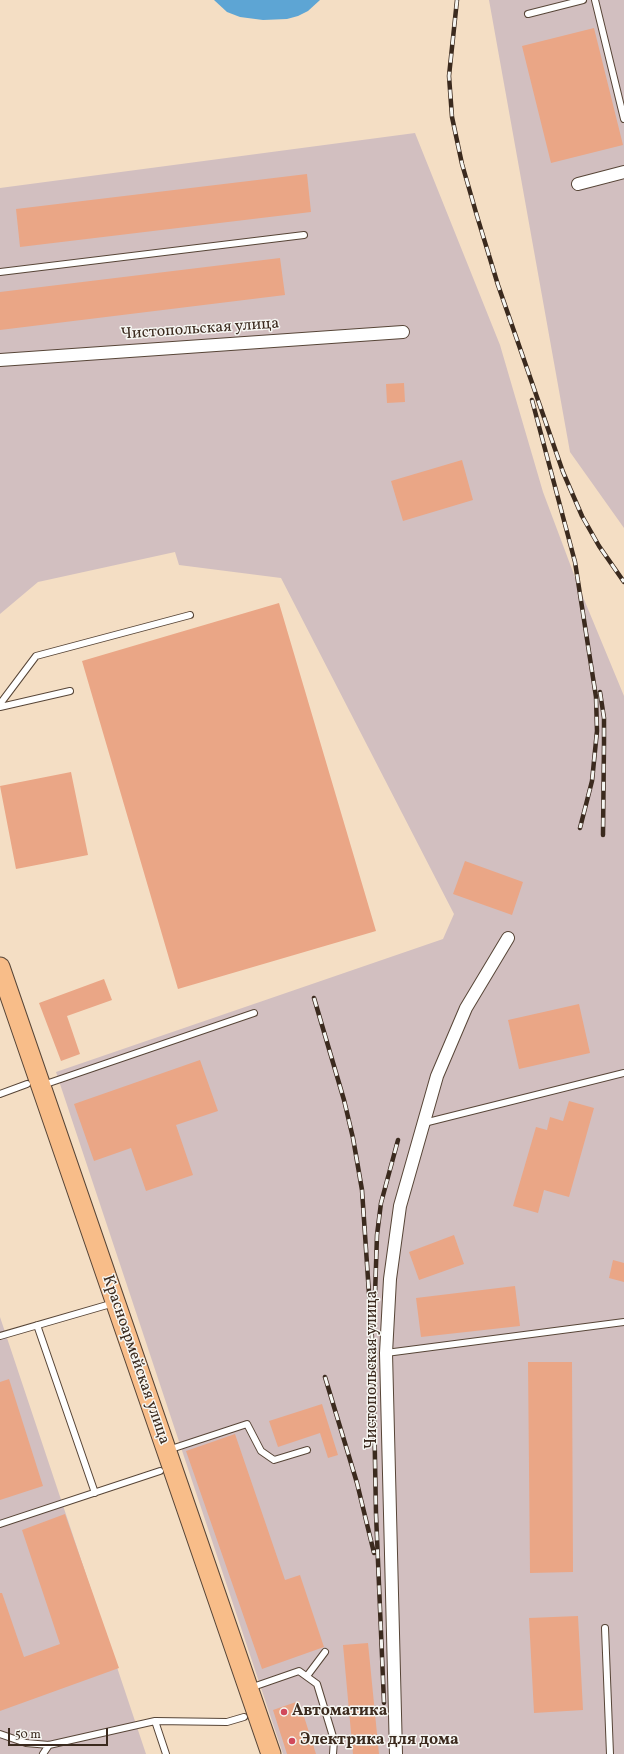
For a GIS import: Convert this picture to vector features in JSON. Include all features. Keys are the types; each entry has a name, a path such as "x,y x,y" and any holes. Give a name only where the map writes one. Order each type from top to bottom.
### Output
{"main road":[{"name":"Красноармейская улица","path":"0,967 34,1085 109,1304 160,1471 257,1754"},
{"name":"Красноармейская улица","path":"0,1007 34,1085"},
{"name":"Красноармейская улица","path":"109,1304 166,1451 271,1754"}],"street":[{"path":"578,184 624,172"},
{"name":"Чистопольская улица","path":"0,360 403,332"},
{"name":"Чистопольская улица","path":"396,1754 386,1353 390,1279 400,1206 437,1076 466,1008 508,938"}],"lane":[{"path":"528,14 583,0"},
{"path":"595,0 624,119"},
{"path":"0,272 304,235"},
{"path":"0,704 36,656 190,615"},
{"path":"0,707 70,691"},
{"path":"0,1094 34,1085 254,1013"},
{"path":"424,1123 624,1073"},
{"path":"0,1336 109,1304"},
{"path":"386,1353 624,1322"},
{"path":"37,1325 95,1493"},
{"path":"166,1451 247,1424 261,1451 274,1460 306,1450"},
{"path":"0,1524 160,1471"},
{"path":"605,1628 610,1754"},
{"path":"307,1676 326,1652"},
{"path":"248,1689 299,1671 307,1676 317,1684 334,1740 333,1754"},
{"path":"0,1734 26,1743 49,1745 155,1721 222,1722 244,1717"},
{"path":"155,1721 166,1754"},
{"path":"43,1754 49,1745"}],"shaded area":[{"path":"489,0 624,0 624,528 570,452"},
{"path":"415,133 500,345 543,492 576,580 624,696 624,1754 283,1754 56,1072 443,939 454,914 281,578 179,565 175,552 38,582 0,614 0,188"},
{"path":"0,1317 146,1754 0,1754"}],"water":[{"path":"214,0 320,0 308,11 298,16 287,19 263,20 240,17 227,12"}],"building":[{"path":"594,28 623,145 551,163 522,46"},
{"path":"307,174 311,212 20,247 16,209"},
{"path":"280,258 285,295 0,330 0,292"},
{"path":"404,383 405,402 387,403 386,384"},
{"path":"462,460 473,500 403,521 391,481"},
{"path":"279,603 376,931 178,989 82,661"},
{"path":"71,772 88,855 16,869 0,786"},
{"path":"465,861 523,882 512,915 453,894"},
{"path":"104,979 112,1000 67,1016 80,1054 61,1061 39,1003"},
{"path":"579,1004 590,1053 519,1069 508,1020"},
{"path":"200,1060 218,1111 176,1125 193,1175 146,1191 131,1148 94,1161 74,1104"},
{"path":"569,1101 594,1108 569,1197 544,1190 538,1213 513,1206 536,1127 547,1130 550,1117 563,1121"},
{"path":"454,1235 464,1264 419,1280 409,1252"},
{"path":"613,1260 624,1263 624,1282 609,1278"},
{"path":"515,1286 520,1326 421,1337 416,1298"},
{"path":"528,1362 572,1362 573,1572 530,1573"},
{"path":"9,1379 43,1486 0,1500 0,1382"},
{"path":"322,1404 338,1455 328,1458 320,1433 278,1447 269,1421"},
{"path":"235,1434 285,1580 300,1575 324,1647 262,1669 186,1451"},
{"path":"65,1514 119,1668 0,1711 0,1593 2,1593 24,1657 60,1644 22,1530"},
{"path":"578,1616 583,1710 534,1713 529,1618"},
{"path":"368,1643 379,1754 353,1754 343,1645"},
{"path":"299,1701 316,1754 287,1754 273,1710"}],"railway":[{"path":"457,0 449,76 452,117 462,164 498,285 563,472 582,516 599,546 624,582"},
{"path":"532,400 575,562 596,697 597,731 592,781 580,828"},
{"path":"600,692 604,718 603,835"},
{"path":"314,998 344,1100 353,1138 362,1190 373,1353 376,1514 384,1703"},
{"path":"375,1295 377,1235 381,1203 398,1140"},
{"path":"325,1377 357,1483 374,1553"}],"place":[{"name":"Автоматика","path":"284,1712"},
{"name":"Электрика для дома","path":"292,1741"}]}
